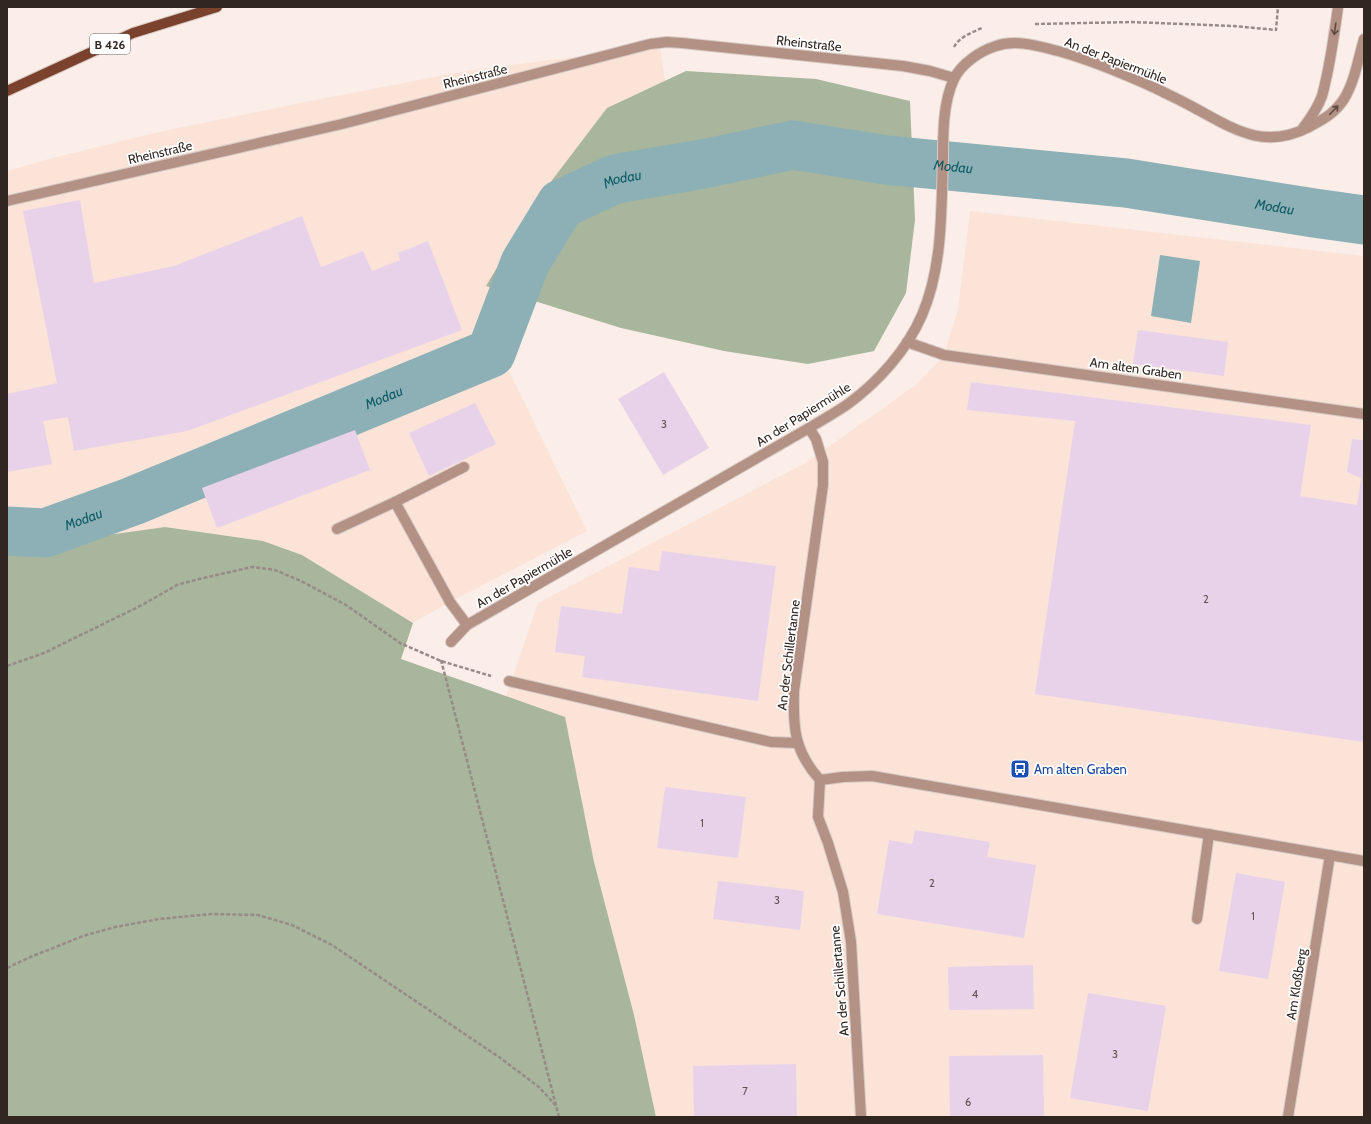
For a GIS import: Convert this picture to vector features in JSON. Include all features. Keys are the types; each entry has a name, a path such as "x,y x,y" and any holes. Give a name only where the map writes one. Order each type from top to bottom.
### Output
{"main road":[{"name":"B 426","path":"7,91 133,33 217,7"}],"street":[{"path":"1302,130 1310,120 1322,97 1332,51 1338,7"},
{"name":"An der Papiermühle","path":"451,642 467,625 809,428 847,405 874,382 900,353 907,342 922,316 932,288 938,262 941,218 943,136 949,92 954,78 961,68 981,52 997,45 1029,44 1071,54 1139,81 1190,105 1229,127 1259,136 1273,137 1302,130 1326,118 1336,110 1353,81 1364,39"},
{"name":"Rheinstraße","path":"7,201 342,124 650,44 667,42 682,43 903,66 930,71 954,78"},
{"name":"Am alten Graben","path":"907,342 944,355 1364,414"},
{"name":"An der Schillertanne","path":"809,428 816,439 823,462 823,485 794,691 793,718 797,743 808,768 820,780 818,817 828,843 843,892 851,942 860,1117"},
{"path":"337,529 464,467"},
{"path":"395,502 450,602 467,625"},
{"path":"509,681 771,742 797,743"},
{"path":"820,780 843,777 872,776 1364,861"},
{"path":"1197,919 1209,834"},
{"name":"Am Kloßberg","path":"1288,1117 1330,855"}],"path":[{"path":"1033,24 1131,22 1234,26 1276,30 1278,7"},
{"path":"954,78 951,66 951,52 956,44 969,34 983,28"},
{"path":"7,666 44,653 142,605 177,585 252,567 275,570 301,581 346,605 400,643 441,661 509,681"},
{"path":"441,661 559,1117"},
{"path":"7,968 83,936 115,927 159,919 211,914 258,915 292,925 332,945 499,1057 539,1087 557,1107"}],"shaded area":[{"path":"660,46 679,179 567,220 508,369 587,531 450,602 413,623 302,555 263,541 165,527 7,549 7,171 154,133 466,71"},
{"path":"970,211 1364,256 1364,1117 656,1117 634,1015 594,862 506,696 538,603 807,462 917,384 944,355 958,309"}],"green space":[{"path":"686,71 816,79 910,101 915,220 906,293 874,351 808,364 724,351 621,328 486,286 540,196 607,108"},
{"path":"165,527 263,541 302,555 413,623 401,659 565,717 594,862 634,1015 656,1117 7,1117 7,549"}],"water":[{"path":"1160,255 1200,261 1191,323 1151,316"}],"building":[{"path":"80,200 94,283 174,266 302,216 321,267 363,251 372,271 400,260 398,253 428,241 462,330 187,431 74,451 68,417 43,421 52,464 7,472 7,394 57,383 23,211"},
{"path":"1138,330 1228,342 1224,376 1133,364"},
{"path":"664,372 709,448 663,475 618,399"},
{"path":"971,382 1311,425 1300,496 1357,505 1361,478 1347,472 1352,439 1364,440 1364,742 1035,694 1075,421 967,410"},
{"path":"475,403 496,444 429,476 409,433"},
{"path":"355,430 370,470 217,528 202,488"},
{"path":"662,551 776,566 758,701 582,677 585,656 555,652 561,606 622,614 629,567 659,571"},
{"path":"665,787 746,797 738,858 657,848"},
{"path":"915,830 990,842 987,857 1036,865 1024,938 877,914 889,840 912,844"},
{"path":"1236,873 1285,882 1268,979 1219,971"},
{"path":"718,881 804,891 800,930 713,919"},
{"path":"1033,965 1034,1009 949,1010 948,967"},
{"path":"1088,993 1166,1006 1148,1111 1070,1098"},
{"path":"1043,1055 1044,1117 950,1117 949,1056"},
{"path":"796,1064 797,1117 694,1117 693,1066"}],"waterway":[{"name":"Modau","path":"7,531 45,533 133,501 491,353 525,263 561,204 615,179 703,164 793,145 886,160 1126,183 1364,220"}],"place":[{"name":"Am alten Graben","path":"1020,769"}]}
